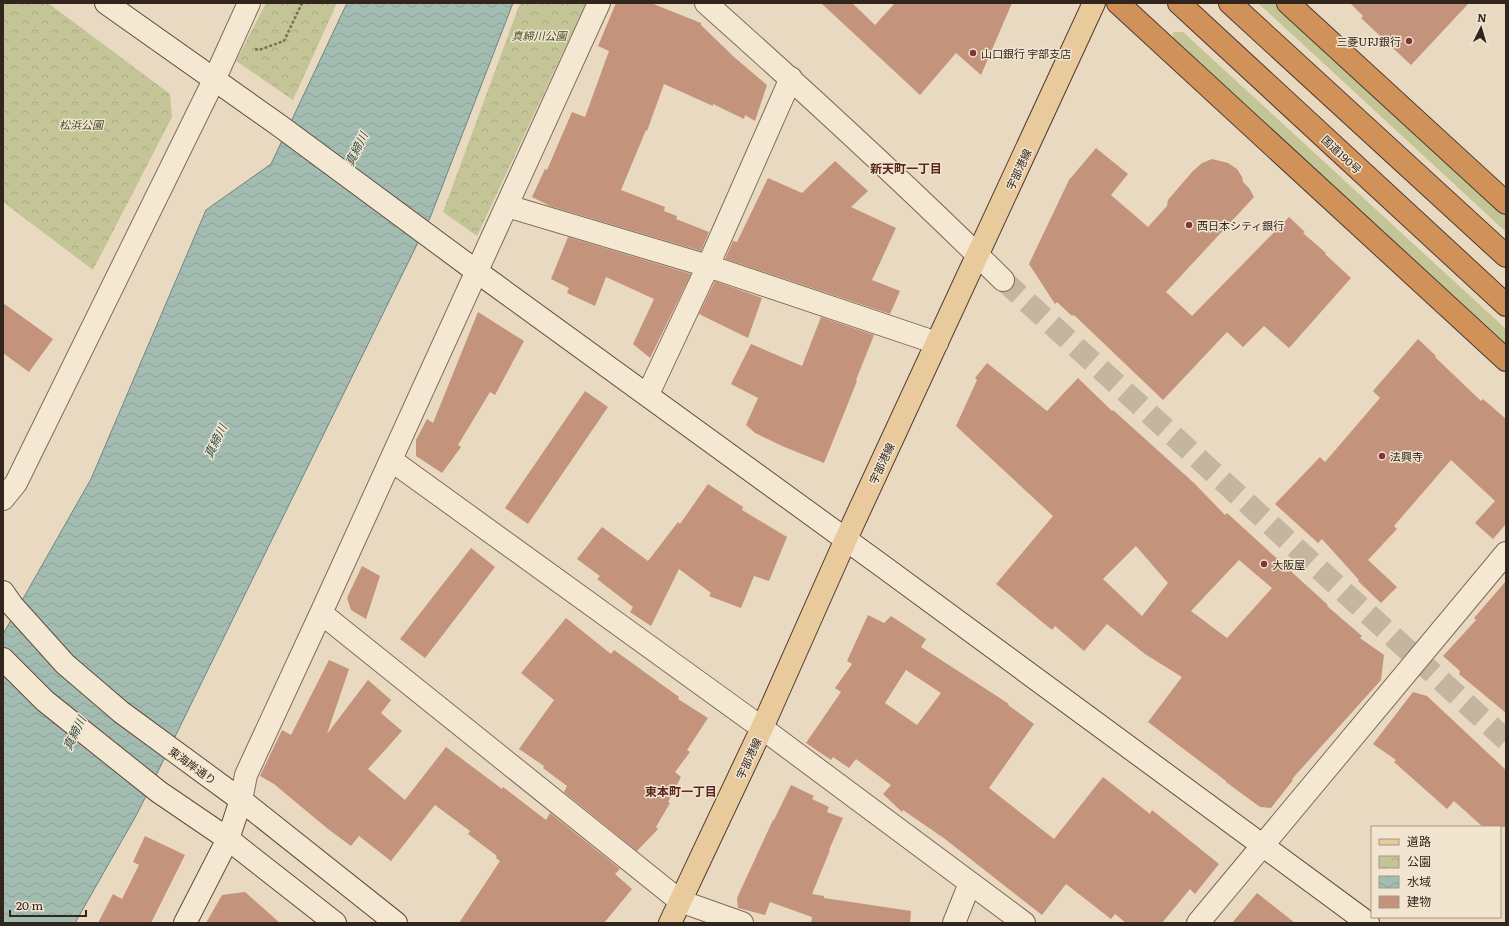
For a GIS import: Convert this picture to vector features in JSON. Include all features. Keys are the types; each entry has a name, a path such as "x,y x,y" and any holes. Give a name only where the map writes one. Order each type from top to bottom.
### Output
{"highway":[{"path":"1118,3 1506,360"},
{"name":"国道190号","path":"1179,3 1506,305"},
{"path":"1230,3 1506,256"},
{"path":"1288,3 1506,203"}],"main road":[{"name":"宇部港線","path":"670,923 762,728 846,539 1094,3"}],"street":[{"path":"106,3 280,126 476,271 648,394 1368,923"},
{"path":"3,499 16,483 214,80 249,3"},
{"path":"185,923 228,839 241,800 246,775 599,3"},
{"path":"706,3 790,78 1004,280"},
{"path":"648,394 708,266 790,78"},
{"path":"507,206 708,266 937,343"},
{"path":"391,460 762,728 1024,923"},
{"path":"1198,923 1506,553"},
{"name":"東海岸通り","path":"8,599 65,664 121,712 241,800 396,923"},
{"path":"321,612 680,901 742,923"},
{"path":"3,659 46,701 159,792 228,839 335,923"},
{"path":"954,923 970,883"}],"path":[{"path":"231,42 259,50 284,41 302,3"}],"green space":[{"name":"松浜公園","path":"3,3 48,3 170,94 172,117 93,270 3,202"},
{"path":"266,3 337,3 293,100 236,61"},
{"name":"真締川公園","path":"520,3 586,3 477,236 443,212"},
{"path":"1258,3 1277,3 1506,215 1506,232"},
{"path":"1173,32 1183,32 1506,329 1506,349 1173,41"}],"water":[{"name":"真締川","path":"347,3 513,3 430,218 137,814 75,923 3,923 3,634 91,479 206,210 271,164"}],"building":[{"path":"616,3 651,3 701,23 701,25 734,57 767,85 755,121 745,115 744,119 713,104 713,106 664,84 647,131 646,130 621,190 665,207 664,211 677,216 676,219 709,232 701,251 550,206 532,197 545,169 547,170 572,112 585,117 609,51 598,46"},
{"name":"山口銀行 宇部支店","path":"821,3 852,3 875,25 895,3 1012,3 981,75 956,53 920,95"},
{"name":"三菱UFJ銀行","path":"1350,3 1469,3 1411,65 1361,18 1363,16"},
{"path":"1096,148 1128,174 1111,195 1148,227 1167,206 1168,200 1192,172 1202,163 1212,159 1228,163 1237,169 1243,182 1249,188 1254,197 1166,292 1192,316 1289,217 1305,232 1303,233 1351,278 1289,348 1264,326 1243,347 1227,332 1163,400 1074,315 1072,316 1057,302 1055,304 1029,264 1069,180"},
{"path":"835,161 868,191 851,207 896,228 872,280 900,291 890,314 725,259 733,241 737,242 768,178 802,193"},
{"path":"568,237 691,274 650,358 633,344 654,299 606,277 595,306 567,293 569,288 551,279"},
{"path":"715,281 762,298 748,338 699,314"},
{"path":"3,303 53,339 29,372 3,353"},
{"path":"478,312 524,341 495,395 490,392 458,445 461,447 442,473 416,456 416,440 427,419 433,423"},
{"path":"821,317 874,335 824,463 755,433 746,425 758,398 731,384 751,344 802,366"},
{"path":"1418,339 1481,401 1483,399 1506,419 1506,524 1493,539 1475,523 1495,501 1451,460 1394,526 1397,529 1368,560 1397,587 1381,603 1358,581 1359,580 1322,539 1318,543 1275,504 1320,457 1325,462 1380,398 1373,391"},
{"path":"987,363 1047,411 1078,378 1112,411 1113,410 1194,483 1225,515 1227,513 1328,605 1327,606 1362,636 1360,638 1384,655 1381,680 1292,779 1293,780 1271,808 1260,807 1148,722 1182,677 1145,654 1107,624 1084,651 1055,626 1052,630 996,584 1053,516 956,426 977,380 975,378","holes":["1136,546 1168,583 1142,616 1103,579","1239,560 1272,588 1227,638 1191,611"]},
{"path":"585,391 608,407 528,524 505,508"},
{"path":"708,484 743,507 742,510 787,537 769,581 754,576 741,608 709,596 711,593 679,569 651,626 630,612 633,607 597,579 600,576 577,559 602,527 648,561 678,522 680,524"},
{"path":"471,548 495,567 425,658 400,639"},
{"path":"362,566 380,576 366,619 351,610 347,598"},
{"path":"1506,581 1506,713 1459,674 1460,671 1443,656 1476,620 1474,618"},
{"path":"868,615 884,623 891,616 926,639 921,647 1009,704 1008,705 1034,724 989,788 1054,839 1103,777 1150,814 1152,810 1219,864 1195,894 1190,889 1162,923 1126,923 1115,914 1111,919 1066,884 1042,915 945,839 903,810 902,812 883,794 891,785 856,759 849,768 833,757 831,760 806,743 841,692 835,688 852,664 847,661","holes":["906,670 941,693 917,725 885,703"]},
{"path":"566,618 611,654 614,650 679,697 678,699 708,718 687,750 690,752 675,772 681,777 668,802 670,803 656,827 658,829 637,851 564,792 567,786 543,768 544,766 519,749 554,700 521,673"},
{"path":"329,660 349,669 327,734 368,680 391,700 381,713 402,731 368,769 405,800 446,747 502,789 503,787 546,820 550,813 620,869 615,874 632,889 604,923 459,923 500,861 496,858 497,856 468,834 470,831 435,805 391,861 359,836 351,846 274,784 260,776 282,730 291,735"},
{"path":"1413,692 1427,696 1506,770 1506,827 1482,826 1454,801 1447,809 1394,762 1396,760 1373,744"},
{"path":"791,785 814,796 812,799 829,807 827,812 843,818 812,894 824,896 824,898 911,911 910,923 811,923 812,917 770,902 765,915 738,908 737,898"},
{"path":"145,836 185,855 151,923 98,923 113,894 122,899 139,865 133,862"},
{"path":"245,892 280,923 206,923 222,895"},
{"path":"1257,893 1295,923 1232,923"}],"tunnel":[{"path":"1003,280 1506,740"}],"place":[{"name":"三菱UFJ銀行","path":"1409,41"},
{"name":"山口銀行 宇部支店","path":"973,53"},
{"name":"西日本シティ銀行","path":"1189,225"},
{"name":"法興寺","path":"1382,456"},
{"name":"大阪屋","path":"1264,564"}],"district":[{"name":"新天町一丁目","path":"906,168"},
{"name":"東本町一丁目","path":"681,791"}]}
